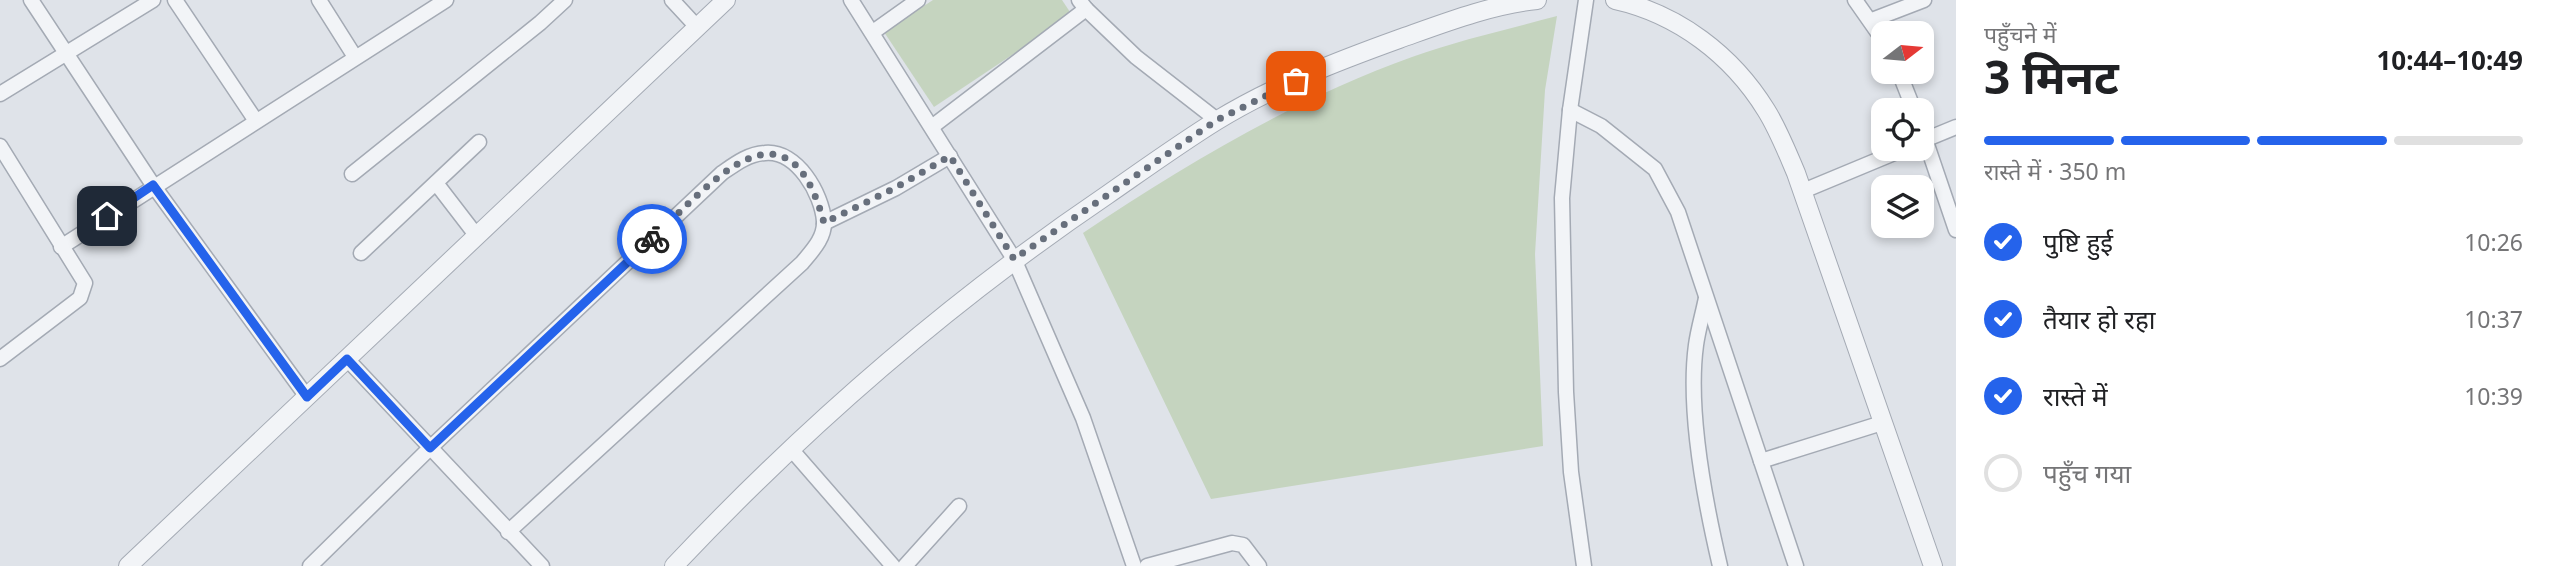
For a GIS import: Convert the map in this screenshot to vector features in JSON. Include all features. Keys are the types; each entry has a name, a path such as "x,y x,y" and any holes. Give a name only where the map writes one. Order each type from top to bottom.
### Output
{"street":[{"path":"30,0 153,185 307,397"},
{"path":"0,94 153,0"},
{"path":"175,0 256,121"},
{"path":"319,0 355,57"},
{"path":"61,247 153,185 446,0"},
{"path":"352,174 565,0"},
{"path":"672,0 697,27"},
{"path":"128,566 726,0"},
{"path":"851,0 933,126 1014,259 1083,418 1134,566"},
{"path":"873,32 918,0"},
{"path":"674,566 750,485 916,336 1014,259 1217,120 1273,91 1367,50 1459,17 1537,0"},
{"path":"1584,566 1571,472 1562,317 1562,198 1570,110 1586,0"},
{"path":"1615,0 1643,6 1687,28 1732,66 1767,110 1803,191 1933,566"},
{"path":"1855,0 1872,20 1924,0"},
{"path":"933,126 1083,5 1136,57 1217,120"},
{"path":"1570,110 1601,126 1655,169 1678,212 1796,566"},
{"path":"1934,134 1956,127"},
{"path":"362,253 479,142"},
{"path":"0,146 61,247 82,276 84,291 80,298 0,359"},
{"path":"310,566 430,448 722,173 746,158 768,152 790,160 807,176 818,199 824,223 818,244 802,263 508,533"},
{"path":"824,223 895,188 950,156"},
{"path":"1803,191 1874,161"},
{"path":"1932,161 1956,230"},
{"path":"436,183 476,235"},
{"path":"1707,297 1696,346 1694,383 1701,466 1720,566"},
{"path":"347,359 541,566"},
{"path":"1760,461 1882,423"},
{"path":"791,449 894,566"},
{"path":"905,566 959,506"},
{"path":"1147,566 1232,543 1243,545 1259,566"}],"green space":[{"path":"933,0 1062,0 1072,15 934,107 884,32"},
{"path":"1557,16 1545,90 1535,254 1543,446 1211,499 1083,233 1202,158 1326,93 1430,51"}],"way so far":[{"path":"652,239 722,173 746,158 768,152 790,160 807,176 818,199 824,223 895,188 950,156 1014,259 1217,120 1296,81"}],"route":[{"path":"107,216 153,185 307,397 347,359 430,448 652,239"}]}
